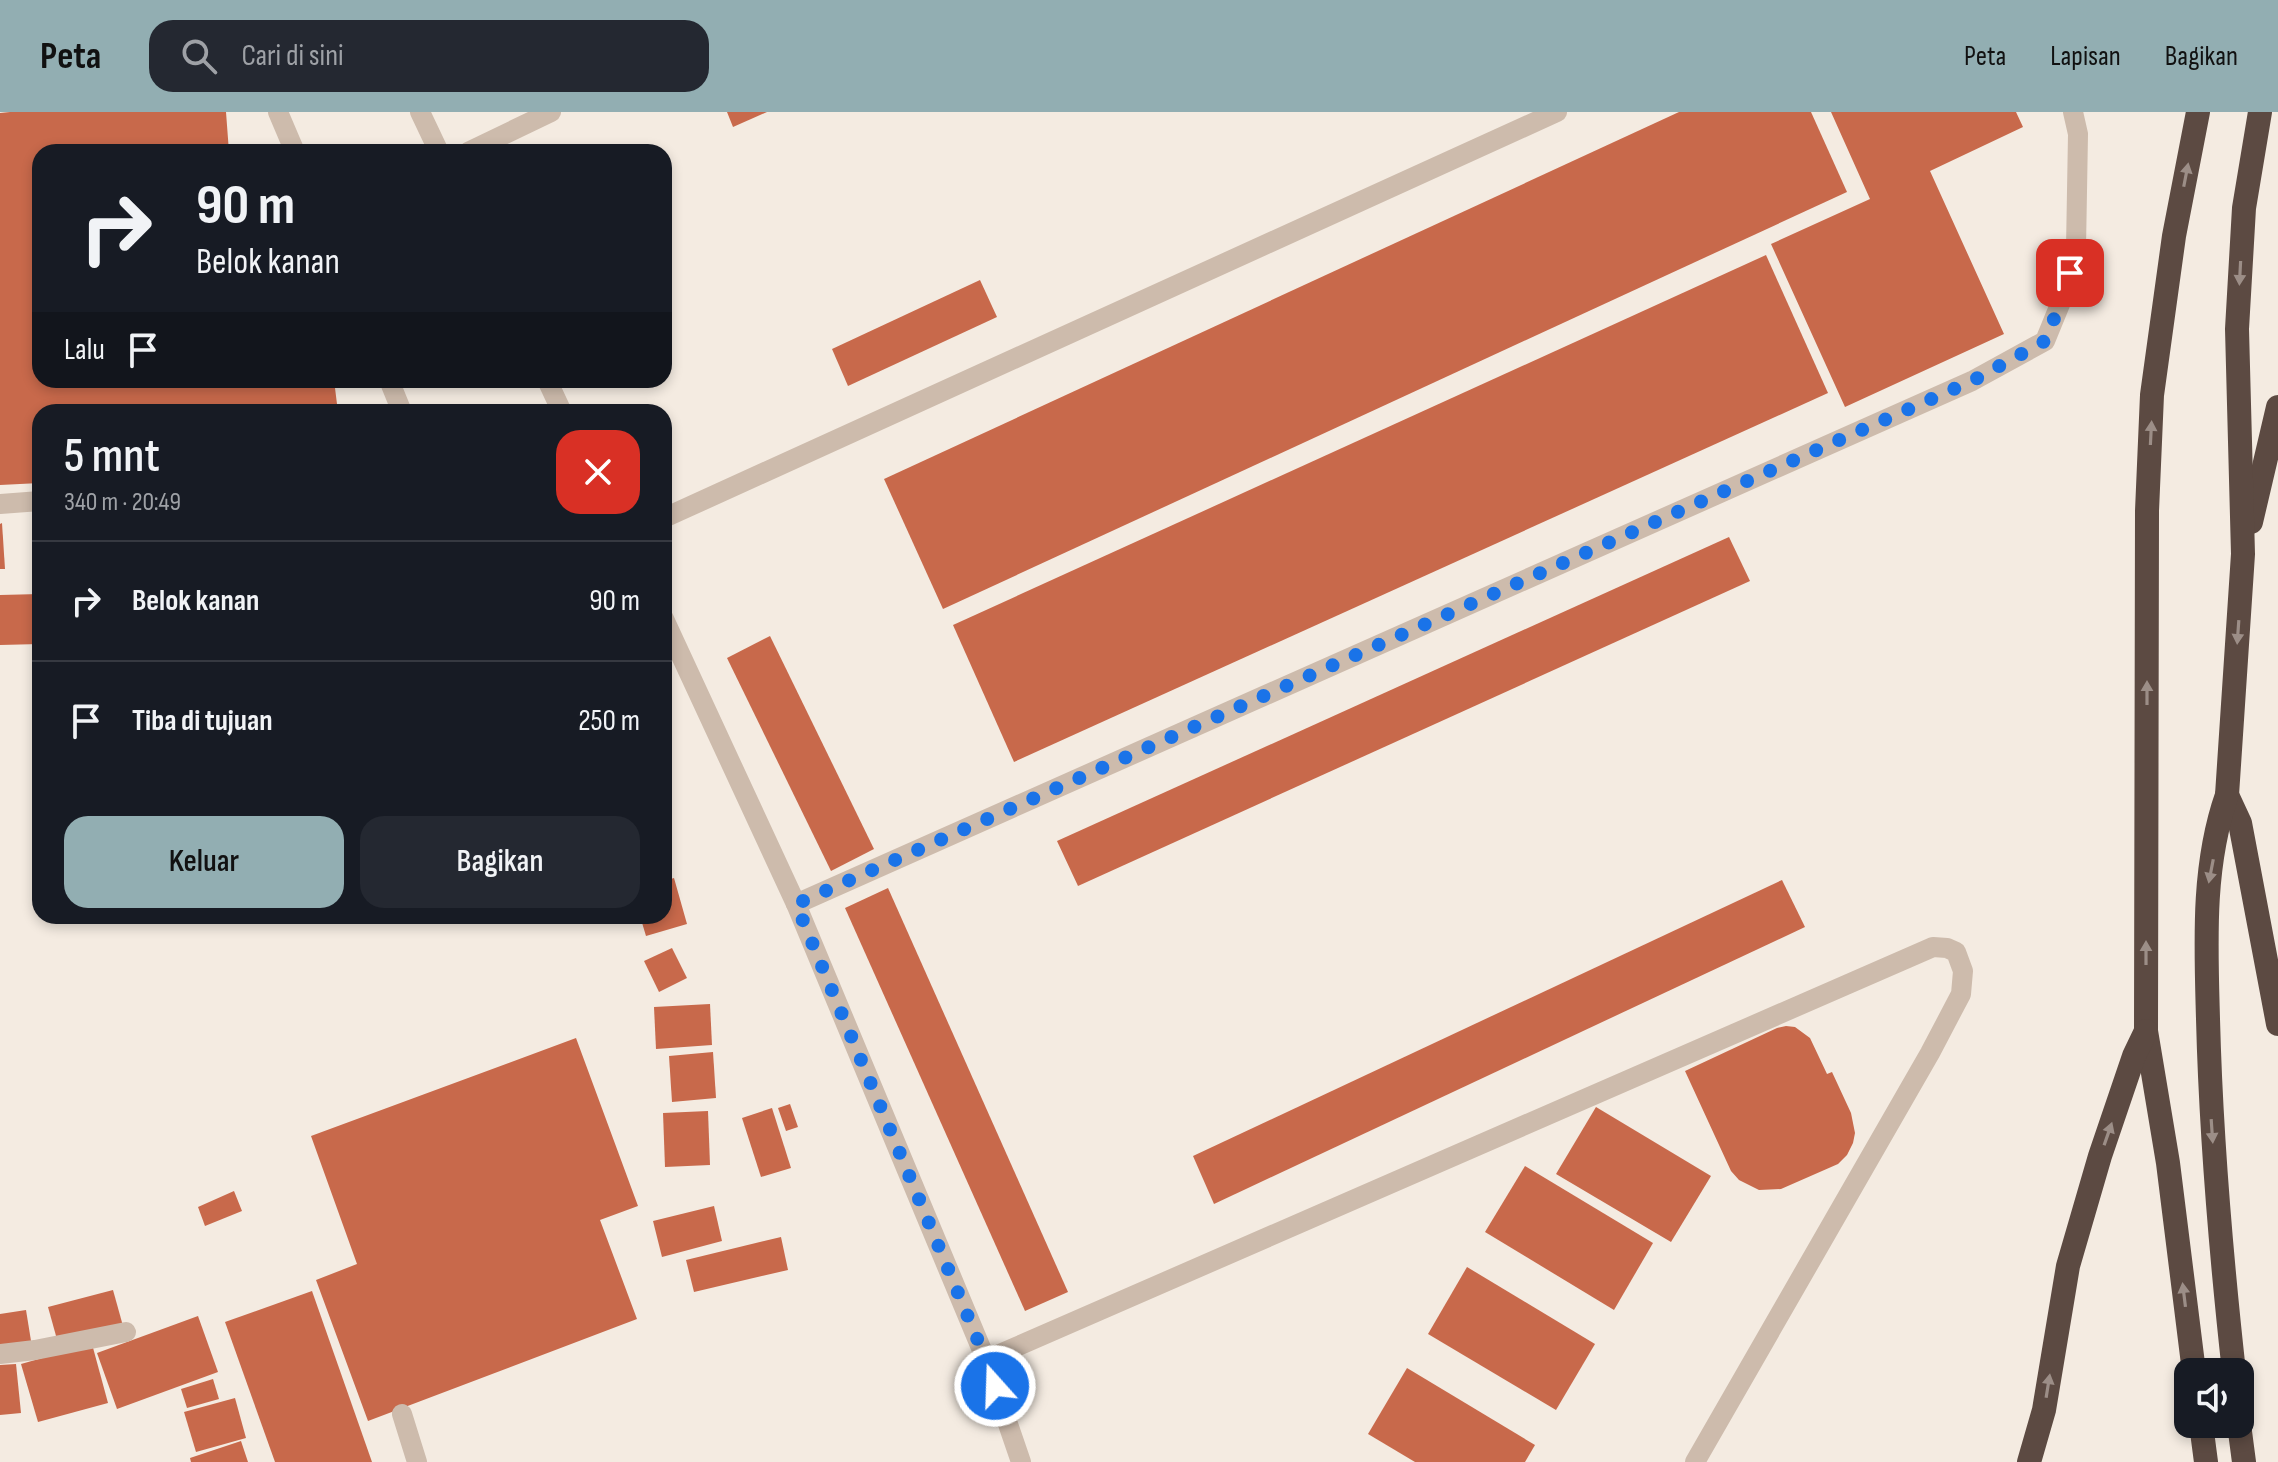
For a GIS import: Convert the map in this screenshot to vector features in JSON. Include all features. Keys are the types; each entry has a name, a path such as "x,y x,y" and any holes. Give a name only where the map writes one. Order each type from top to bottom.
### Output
{"highway":[{"path":"2192,1358 2168,1163 2146,1031 2147,511 2152,395 2174,236 2198,112"},
{"path":"2232,1358 2216,1206 2210,1113 2207,888 2227,795 2243,554 2237,329 2244,208 2260,112"},
{"path":"2243,554 2278,407"},
{"path":"2227,795 2240,823 2278,1024"},
{"path":"2029,1462 2044,1410 2068,1266 2100,1156 2134,1056 2146,1031"},
{"path":"2203,1438 2206,1462"},
{"path":"2241,1438 2244,1462"}],"street":[{"path":"278,112 292,144"},
{"path":"420,112 435,144"},
{"path":"485,144 551,112"},
{"path":"672,514 1557,112"},
{"path":"796,904 1957,388 2045,341 2063,297 2076,248 2078,134 2073,112"},
{"path":"0,504 32,502"},
{"path":"672,636 796,904 986,1360 1021,1462"},
{"path":"986,1360 1933,947 1956,952 1963,971 1961,994 1923,1066 1695,1462"},
{"path":"0,1354 126,1332"},
{"path":"402,1414 417,1462"}],"building":[{"path":"226,112 228,144 32,144 32,388 335,388 337,404 32,404 32,483 0,485 0,113"},
{"path":"727,112 767,112 733,127"},
{"path":"1679,112 1811,112 1847,192 943,609 884,479"},
{"path":"1831,112 2016,112 2023,127 1930,171 2004,334 1845,407 1771,244 1870,199"},
{"path":"1766,255 1828,393 1014,762 953,625"},
{"path":"980,280 997,317 848,386 832,349"},
{"path":"2,523 5,569 0,569"},
{"path":"1729,537 1750,581 1078,886 1057,841"},
{"path":"32,594 32,644 0,645 0,595"},
{"path":"770,636 874,849 831,871 727,658"},
{"path":"672,879 687,924 646,936 642,924 672,924"},
{"path":"1782,880 1805,927 1214,1204 1193,1156"},
{"path":"888,888 1068,1292 1025,1311 845,908"},
{"path":"672,948 687,978 659,992 644,961"},
{"path":"710,1004 712,1045 656,1049 654,1007"},
{"path":"1786,1026 1795,1027 1810,1038 1827,1074 1832,1072 1851,1113 1855,1133 1847,1155 1838,1164 1781,1189 1759,1190 1739,1180 1731,1171 1685,1071"},
{"path":"576,1038 638,1206 600,1220 637,1319 368,1421 316,1280 357,1264 311,1136"},
{"path":"713,1052 716,1098 672,1102 669,1056"},
{"path":"790,1104 798,1127 786,1131 778,1108"},
{"path":"1596,1107 1711,1176 1671,1242 1556,1174"},
{"path":"772,1108 791,1168 761,1177 742,1118"},
{"path":"708,1111 710,1165 665,1167 663,1113"},
{"path":"1525,1166 1653,1243 1614,1310 1485,1232"},
{"path":"234,1191 242,1211 205,1226 198,1207"},
{"path":"714,1206 722,1241 662,1257 653,1221"},
{"path":"781,1237 788,1270 694,1292 686,1260"},
{"path":"1467,1267 1595,1344 1556,1410 1428,1334"},
{"path":"113,1290 123,1326 58,1343 48,1307"},
{"path":"312,1291 372,1462 275,1462 225,1322"},
{"path":"26,1310 32,1347 0,1351 0,1314"},
{"path":"198,1316 218,1372 117,1409 97,1353"},
{"path":"92,1344 108,1403 38,1422 21,1364"},
{"path":"16,1364 21,1413 0,1415 0,1365"},
{"path":"1407,1368 1535,1445 1525,1462 1415,1462 1368,1434"},
{"path":"213,1379 219,1399 187,1408 181,1389"},
{"path":"235,1398 246,1438 196,1452 184,1412"},
{"path":"241,1441 248,1462 191,1462 190,1458"}],"route":[{"path":"995,1386 796,904 1972,381 2045,341 2070,273"}]}
